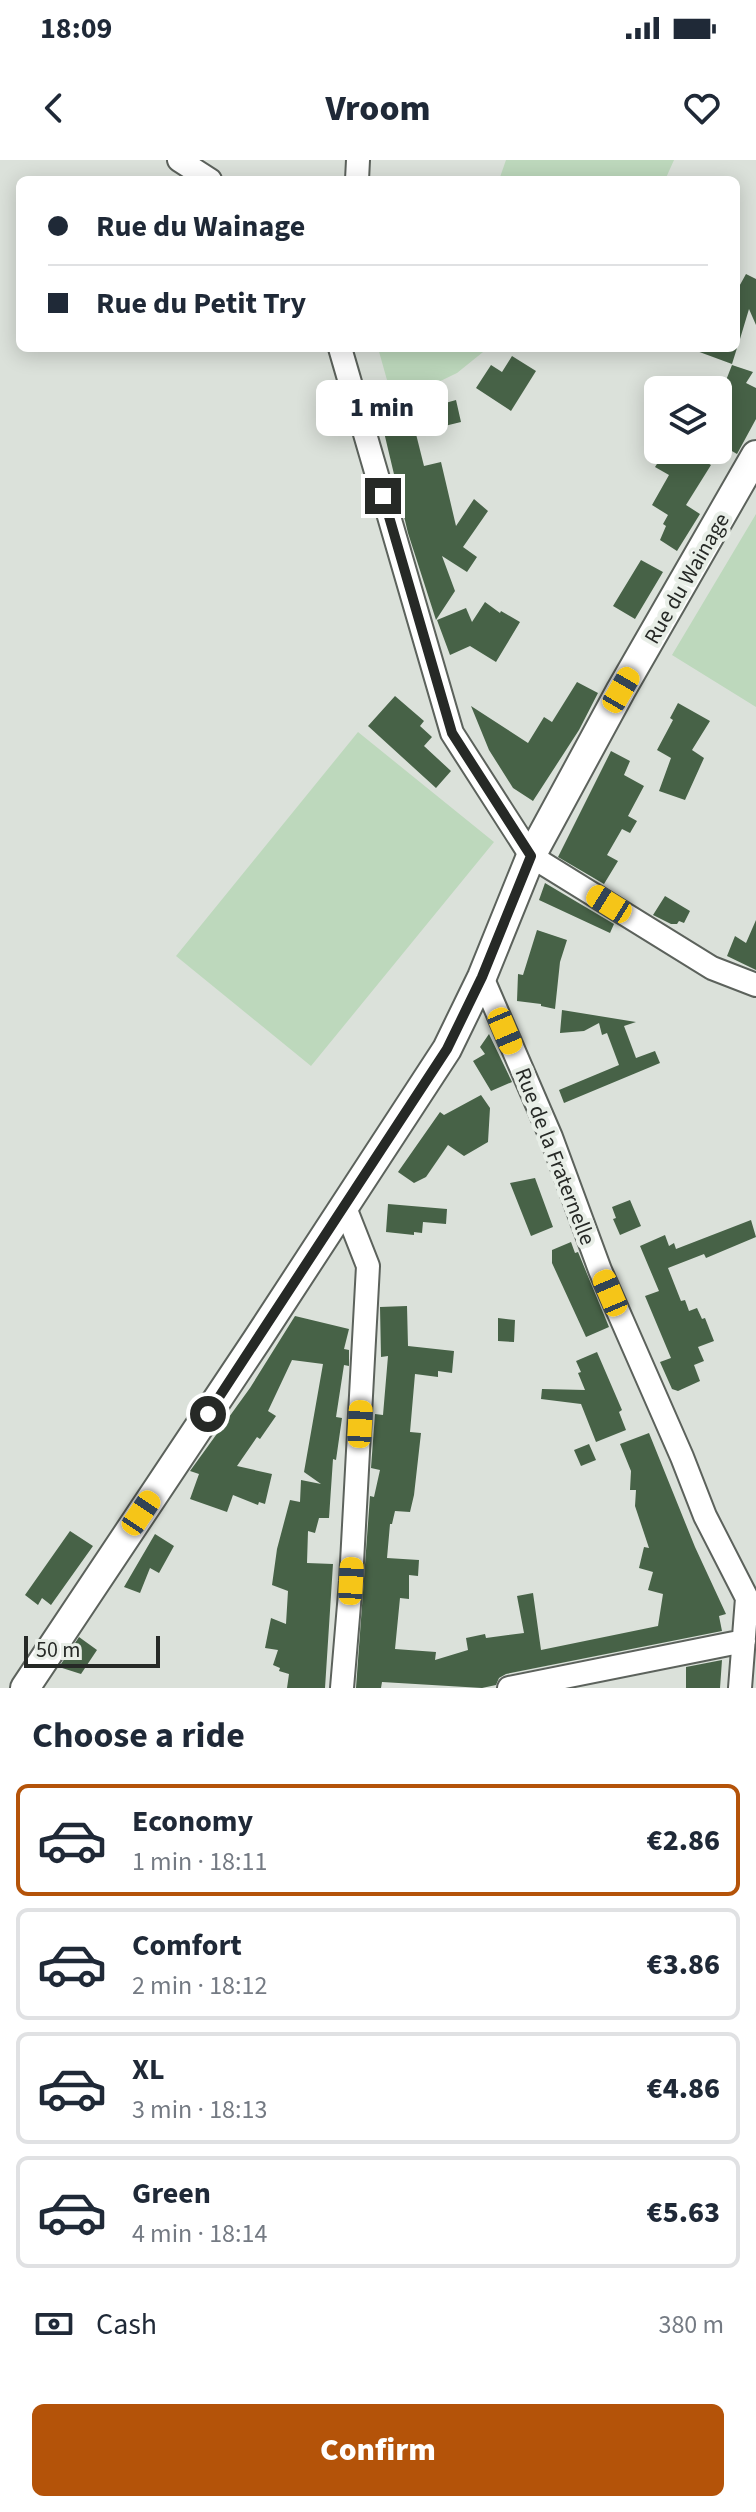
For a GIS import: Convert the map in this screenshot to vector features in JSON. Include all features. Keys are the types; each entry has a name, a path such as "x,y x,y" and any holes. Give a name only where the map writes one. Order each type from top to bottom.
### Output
{"main road":[{"name":"Rue du Wainage","path":"25,1688 447,1049 482,977 531,856 621,690 756,455"}],"street":[{"path":"179,160 204,176"},
{"path":"341,352 452,733 531,856 712,968 756,985"},
{"name":"Rue de la Fraternelle","path":"482,977 551,1137 600,1270 705,1516 752,1599"},
{"path":"342,1688 352,1565 368,1266 344,1205"},
{"path":"740,1688 752,1599"},
{"path":"509,1688 744,1641"}],"green space":[{"path":"506,160 674,160 667,176 500,176"},
{"path":"379,352 483,352 457,373 397,402"},
{"path":"756,514 756,707 672,655"},
{"path":"358,732 494,842 311,1066 176,956"}],"building":[{"path":"746,274 756,279 756,325 749,309 740,339 740,285"},
{"path":"699,352 736,352 732,364"},
{"path":"512,356 536,371 511,411 476,388 491,365 502,372"},
{"path":"732,365 753,372 746,383 756,388 756,419 737,454 732,451 732,376 728,376"},
{"path":"456,400 461,422 420,432 417,411"},
{"path":"413,422 424,466 441,462 456,526 474,499 488,511 463,547 477,557 467,572 442,556 455,591 436,620 408,533 383,428"},
{"path":"657,464 711,465 686,505 700,514 677,551 660,540 668,515 652,505 669,475 655,467"},
{"path":"641,560 663,572 635,619 613,606"},
{"path":"485,602 520,622 496,662 470,646 450,655 437,620 466,608 472,622"},
{"path":"577,682 598,693 579,730 533,801 513,788 489,750 471,706 528,743 544,717 552,722"},
{"path":"395,696 424,721 420,726 432,737 424,746 451,771 436,788 368,726"},
{"path":"678,703 710,721 692,750 704,758 685,800 659,791 671,758 657,750"},
{"path":"611,751 630,761 624,775 644,786 628,816 637,821 630,833 622,829 607,855 618,861 604,884 558,857"},
{"path":"545,883 614,924 610,933 539,900"},
{"path":"665,896 690,911 684,923 671,924 653,915"},
{"path":"756,920 756,970 727,956 735,936 746,943"},
{"path":"537,930 567,940 560,962 555,1009 517,1001 518,974 523,975"},
{"path":"562,1010 636,1022 624,1026 636,1058 655,1051 660,1063 564,1103 559,1090 619,1065 607,1033 602,1035 599,1023 584,1031 560,1033"},
{"path":"489,1034 512,1082 491,1091 473,1061 485,1054 480,1047"},
{"path":"481,1095 490,1108 488,1142 464,1156 448,1145 426,1177 414,1183 398,1172 440,1112 444,1115"},
{"path":"535,1178 553,1227 531,1236 510,1183"},
{"path":"630,1200 641,1226 620,1235 612,1207"},
{"path":"388,1204 447,1209 446,1224 423,1222 422,1233 414,1232 414,1235 386,1232"},
{"path":"751,1220 756,1237 706,1258 704,1254 668,1268 681,1301 685,1300 689,1311 697,1308 702,1319 705,1318 714,1341 698,1347 704,1361 694,1365 700,1381 678,1391 672,1389 660,1362 671,1358 645,1296 659,1291 640,1246 665,1235 669,1246 674,1243 676,1249"},
{"path":"571,1242 609,1327 586,1337 552,1263 552,1250"},
{"path":"407,1306 408,1346 454,1351 452,1373 438,1371 438,1377 415,1374 410,1432 421,1433 414,1495 410,1512 395,1511 390,1524 387,1558 419,1560 418,1576 409,1575 409,1599 400,1598 395,1649 436,1652 435,1660 468,1650 466,1638 524,1633 517,1596 533,1593 541,1650 658,1626 663,1594 648,1590 653,1572 639,1568 644,1547 649,1548 635,1506 636,1490 630,1490 631,1471 620,1444 649,1433 726,1614 719,1616 722,1631 506,1674 499,1678 496,1685 482,1688 382,1682 381,1688 356,1688 370,1496 374,1497 380,1470 371,1468 375,1414 383,1415 388,1356 381,1357 380,1307"},
{"path":"295,1316 349,1329 344,1349 349,1350 349,1366 344,1365 336,1417 342,1418 336,1460 333,1459 329,1518 319,1518 315,1533 308,1531 307,1563 333,1564 325,1688 287,1688 289,1674 273,1665 278,1650 265,1648 271,1618 286,1624 288,1591 272,1585 277,1549 290,1500 300,1502 301,1480 321,1484 304,1472 323,1364 292,1360 268,1411 276,1416 237,1466 272,1474 265,1504 259,1502 258,1505 233,1495 227,1512 190,1499 199,1474 190,1471 250,1388"},
{"path":"498,1318 515,1320 514,1342 498,1341"},
{"path":"597,1352 622,1410 619,1412 626,1430 596,1442 581,1404 541,1399 542,1389 585,1390 576,1361"},
{"path":"589,1444 596,1460 581,1466 574,1450"},
{"path":"70,1531 93,1546 51,1605 42,1598 38,1605 25,1595"},
{"path":"155,1534 174,1546 159,1573 150,1568 140,1593 124,1587"},
{"path":"79,1637 97,1650 81,1674 59,1667"},
{"path":"722,1660 720,1688 686,1688 686,1667"}],"route":[{"path":"208,1414 447,1049 482,977 531,856 452,733 383,496"}]}
